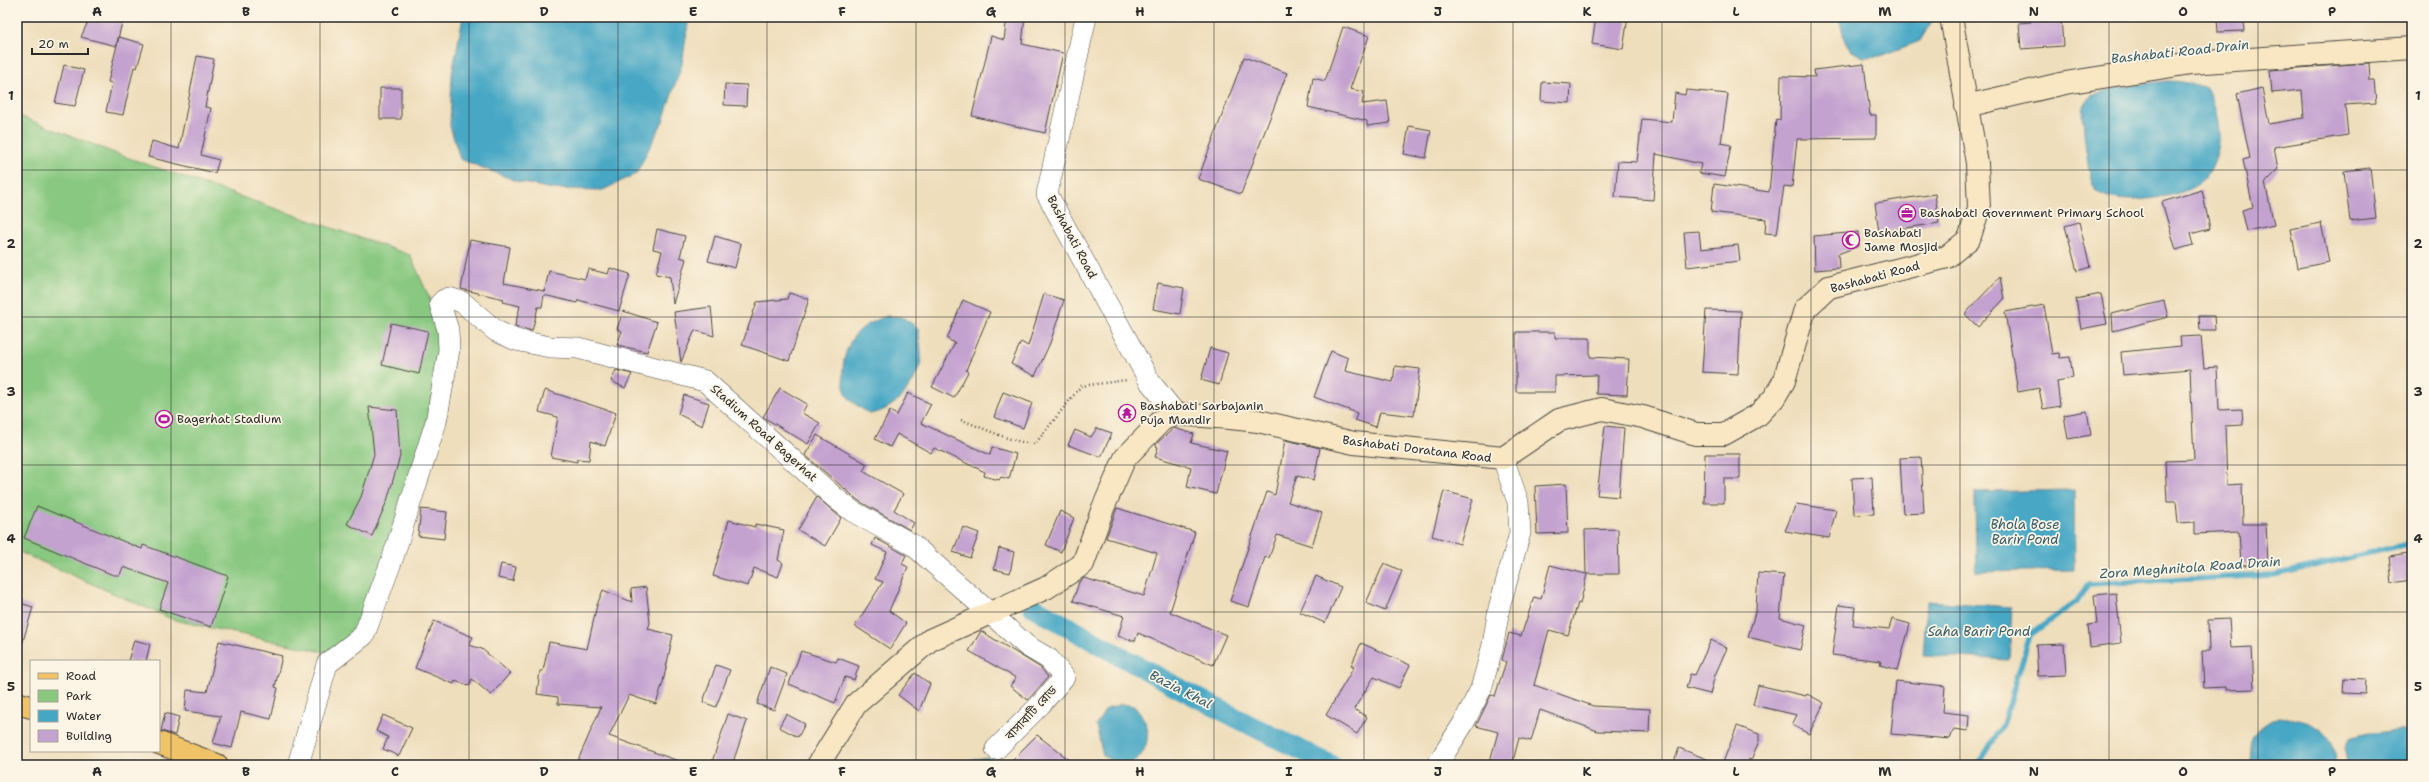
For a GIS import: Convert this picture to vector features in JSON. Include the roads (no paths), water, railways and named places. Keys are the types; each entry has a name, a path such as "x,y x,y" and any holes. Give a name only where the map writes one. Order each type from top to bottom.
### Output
{"main road":[{"path":"17,703 30,707"},
{"path":"160,743 211,764"}],"street":[{"name":"Bashabati Road","path":"1086,17 1047,194 1150,382 1176,414"},
{"name":"Bashabati Road","path":"1503,458 1559,420 1602,409 1644,417 1696,434 1724,434 1758,415 1774,398 1784,381 1804,309 1829,287 1947,257 1969,238 1978,208 1977,163 1951,17"},
{"path":"1966,106 2065,83 2191,63 2412,48"},
{"name":"Stadium Road Bagerhat","path":"298,765 327,664 364,635 393,557 433,430 447,371 449,350 448,330 441,303 449,298 462,302 496,332 516,340 550,347 578,348 705,381 834,497 852,511 913,545 999,610"},
{"name":"Bashabati Doratana Road","path":"1176,414 1258,421 1354,443 1503,458"},
{"path":"818,765 856,704 930,640 1046,588 1083,564 1103,508 1125,458 1162,420 1176,414"},
{"path":"1437,765 1463,724 1482,689 1493,645 1499,608 1520,533 1518,502 1503,458"},
{"name":"বাসাবাটি রোড","path":"996,749 1041,704 1064,677 1049,659 1027,646 999,610"}],"water":[{"path":"463,17 689,17 682,64 663,121 636,174 603,190 552,189 519,182 460,159 450,126 452,74"},
{"path":"1839,17 1932,17 1932,21 1920,41 1880,56 1863,57 1852,51 1845,42"},
{"path":"2166,81 2184,82 2201,86 2206,89 2210,95 2214,103 2218,121 2219,138 2217,154 2213,165 2201,182 2187,190 2169,196 2130,200 2100,194 2093,186 2090,176 2083,123 2084,106 2089,98 2103,91 2126,86"},
{"path":"887,316 902,317 918,328 921,361 917,374 901,397 887,408 870,414 855,404 848,397 843,382 844,363 849,345 858,332 868,324"},
{"name":"Bhola Bose Barir Pond","path":"2074,490 2075,570 1976,572 1975,492"},
{"name":"Saha Barir Pond","path":"1927,601 2012,607 2009,660 1923,655"},
{"path":"1122,704 1134,706 1144,719 1148,735 1145,747 1139,758 1126,765 1116,763 1103,756 1096,725 1106,709"},
{"path":"2278,717 2300,720 2319,728 2332,743 2334,765 2255,765 2250,761 2253,739 2256,733 2264,725"},
{"path":"2412,730 2412,765 2345,765 2346,748 2351,737 2369,733"},
{"path":"988,757 1000,765 964,765 970,760"}],"waterway":[{"name":"Zora Meghnitola Road Drain","path":"1978,765 2003,725 2030,635 2077,601 2088,584 2274,575 2412,543"},
{"name":"Bazia Khal","path":"1033,607 1181,689 1332,765"}],"place":[{"name":"Bashabati Government Primary School","path":"1907,213"},
{"name":"Bashabati Jame Mosjid","path":"1851,240"},
{"name":"Bashabati Sarbajanin Puja Mandir","path":"1127,413"},
{"name":"Bagerhat Stadium","path":"164,419"}],"water label":[{"name":"Bashabati Road Drain","path":"2180,51"}]}
